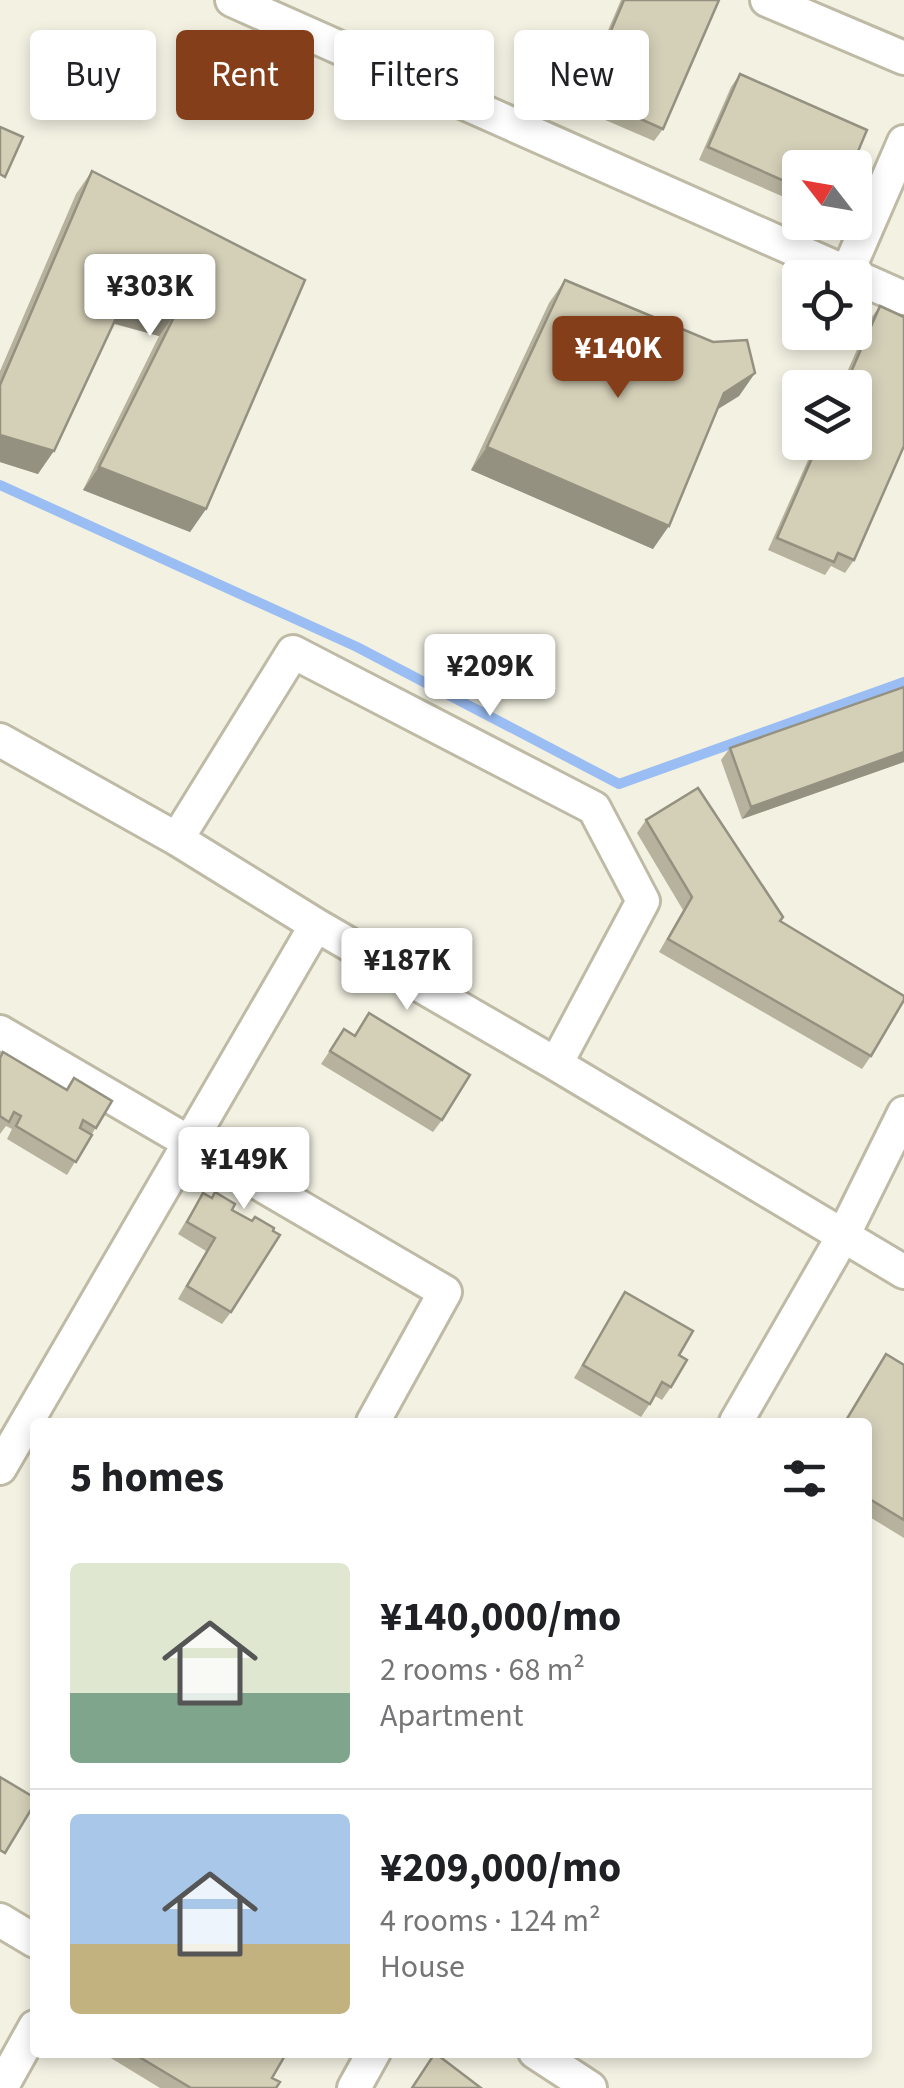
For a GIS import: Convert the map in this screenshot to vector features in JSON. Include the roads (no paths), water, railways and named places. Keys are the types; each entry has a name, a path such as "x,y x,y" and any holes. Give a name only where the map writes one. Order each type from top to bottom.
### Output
{"street":[{"path":"232,0 817,260"},
{"path":"767,0 904,58"},
{"path":"852,260 904,142"},
{"path":"872,284 904,298"},
{"path":"177,839 293,652 594,808 643,901 556,1064"},
{"path":"0,740 177,839 904,1272"},
{"path":"0,1468 316,925"},
{"path":"0,1032 445,1292 375,1418"},
{"path":"738,1418 842,1238 904,1113"},
{"path":"0,1920 30,1938"},
{"path":"1,2088 30,2036"},
{"path":"354,2088 371,2058"},
{"path":"544,2058 590,2088"}],"waterway":[{"path":"0,485 357,647 619,784 904,682"}]}
